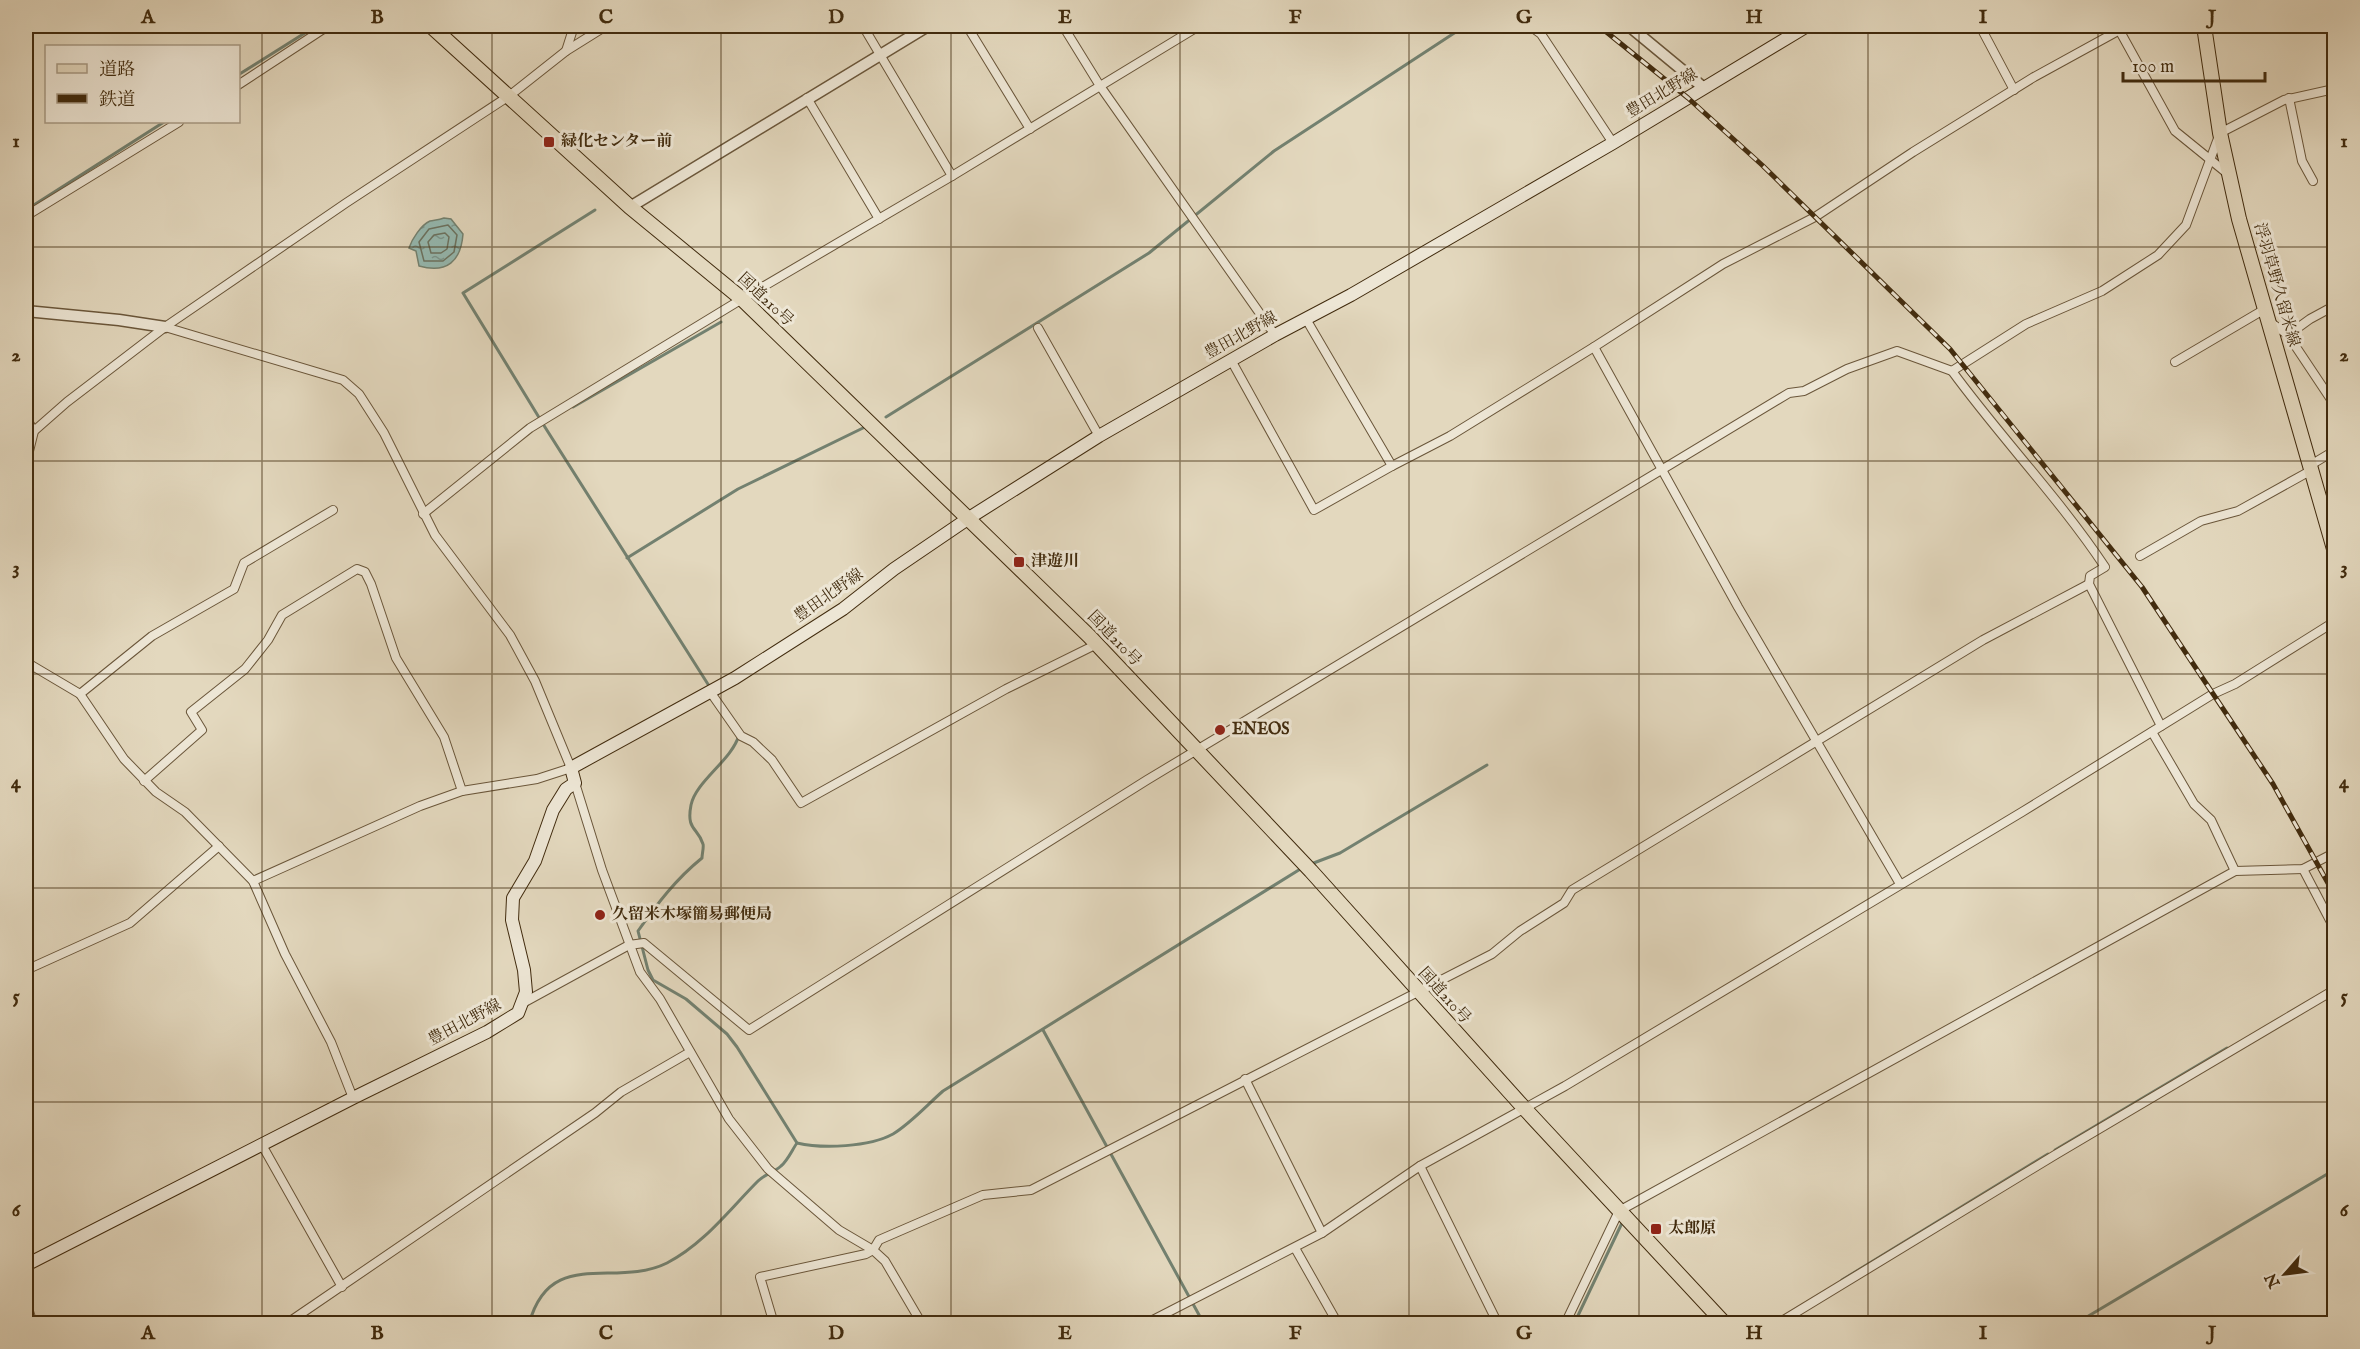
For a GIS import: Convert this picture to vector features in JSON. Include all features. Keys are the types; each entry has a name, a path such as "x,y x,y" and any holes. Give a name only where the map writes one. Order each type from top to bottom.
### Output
{"main road":[{"name":"国道210号","path":"431,26 630,207 742,299 1097,644 1311,871 1525,1109 1725,1323"},
{"name":"豊田北野線","path":"570,768 735,678 843,609 894,569 969,518 1099,436 1613,143 1807,26"},
{"name":"浮羽草野久留米線","path":"2204,26 2220,133 2239,219 2334,549"},
{"path":"570,768 575,783"},
{"name":"豊田北野線","path":"26,1265 487,1032 518,1013 526,992 524,970 515,936 513,898 534,861 553,810 566,789 575,783"}],"street":[{"path":"240,85 328,26"},
{"path":"566,51 574,26"},
{"path":"26,463 34,431 67,402 165,327 346,203 509,96 566,51 606,26"},
{"path":"863,26 952,176"},
{"path":"630,207 928,26"},
{"path":"967,26 1030,129"},
{"path":"1063,26 1100,86 1275,335"},
{"path":"423,514 530,428 1199,26"},
{"path":"1530,26 1541,34 1613,143"},
{"path":"1629,26 1704,88"},
{"path":"1980,26 2014,90"},
{"path":"1231,360 1314,510 1450,436 1724,264 1815,217 2014,90 2121,27 2147,76 2162,111 2175,131 2229,174"},
{"path":"1952,371 2026,324 2102,291 2158,255 2186,225 2220,133 2289,98 2334,88"},
{"path":"807,98 879,219"},
{"path":"2289,98 2302,161 2313,181"},
{"path":"26,216 178,123"},
{"path":"2288,335 2334,306"},
{"path":"26,311 165,327 350,384 384,433 423,514 447,554 510,635 535,681 570,768 537,779 462,791 420,806 253,881"},
{"path":"2175,362 2268,315 2288,335 2334,404"},
{"path":"1306,319 1392,466"},
{"path":"1038,328 1099,436"},
{"path":"1594,347 1738,607 1900,884"},
{"path":"523,1003 629,945 644,943 749,1030 1198,750 1789,393 1804,391 1846,369 1897,351 1952,371 1979,408 2079,528 2105,567 2090,576 2089,584 2161,726"},
{"path":"26,418 34,431"},
{"path":"2140,556 2201,521 2238,511 2310,471 2314,463 2334,451"},
{"path":"80,694 152,636 234,589 244,563 333,510"},
{"path":"144,781 202,730 191,712 245,669 268,640 282,615 357,569 365,572 371,584 396,658 444,737 462,791"},
{"path":"774,1323 760,1277 873,1250 879,1240 984,1195 1031,1190 1492,954 1520,931 1564,903 1572,890 1983,640 2089,584"},
{"path":"1145,1323 1322,1233 1420,1166 1525,1109 2213,694 2235,684 2334,622"},
{"path":"711,693 741,736 753,741 772,760 801,803 1006,689 1097,644"},
{"path":"26,662 80,694 124,759 144,781 185,812 253,881 285,954 332,1042 353,1098"},
{"path":"2152,732 2194,804 2211,820 2235,871"},
{"path":"575,783 602,870 640,972 660,999 729,1119 768,1169 839,1230 873,1250 885,1261 922,1323"},
{"path":"26,969 130,923 219,846"},
{"path":"1565,1323 1619,1211 2235,871 2303,869 2334,853"},
{"path":"2303,869 2334,928"},
{"path":"1777,1323 2334,990"},
{"path":"286,1323 595,1113 621,1092 690,1052"},
{"path":"1245,1079 1322,1233"},
{"path":"262,1145 342,1287"},
{"path":"1420,1166 1498,1323"},
{"path":"1295,1248 1338,1323"},
{"path":"26,1302 33,1323"}],"water":[{"path":"444,218 451,219 463,234 456,258 445,267 419,266 416,251 409,248 412,241 427,223"}],"waterway":[{"path":"240,74 316,26"},
{"path":"886,417 1149,253 1274,151 1465,26"},
{"path":"26,210 162,123"},
{"path":"595,210 463,293 711,689"},
{"path":"573,407 721,322"},
{"path":"627,558 738,489 863,428"},
{"path":"739,735 729,753 700,787 691,805 690,820 703,844 702,858 667,892 638,931 648,970 653,980 686,999 727,1034 797,1143 846,1146 872,1142 893,1134 943,1091 1302,868"},
{"path":"1311,864 1340,853 1487,765"},
{"path":"1043,1030 1204,1324"},
{"path":"2055,1150 2227,1048"},
{"path":"529,1324 539,1300 552,1285 568,1277 647,1270 667,1263 680,1255 705,1236 758,1181 781,1166 797,1143"},
{"path":"1842,1280 2048,1154"},
{"path":"2075,1324 2334,1170"},
{"path":"1574,1324 1622,1223"}],"railway":[{"path":"1599,26 1688,98 1762,165 1950,349 2142,587 2273,784 2334,894"}],"place":[{"name":"緑化センター前","path":"549,142"},
{"name":"津遊川","path":"1019,562"},
{"name":"ENEOS","path":"1220,730"},
{"name":"久留米木塚簡易郵便局","path":"600,915"},
{"name":"太郎原","path":"1656,1229"}]}
